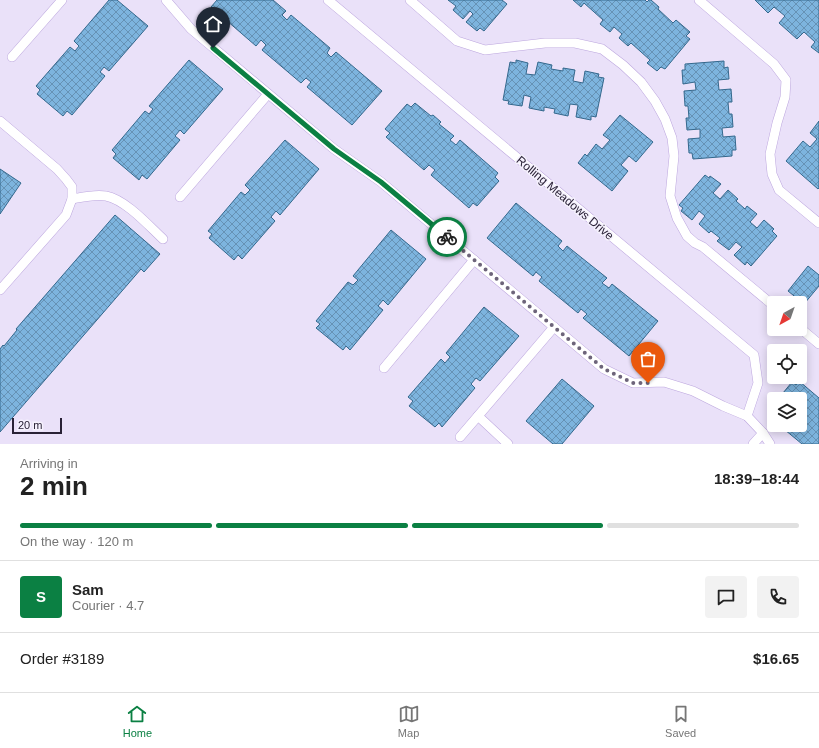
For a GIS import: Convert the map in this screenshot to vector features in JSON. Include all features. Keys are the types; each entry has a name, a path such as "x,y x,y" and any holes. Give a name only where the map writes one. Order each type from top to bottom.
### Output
{"lane":[{"path":"12,57 62,0"},
{"path":"166,0 191,29 268,94 334,149 381,182 604,369 633,383 664,382 693,391 747,416 763,432 770,444"},
{"name":"Rolling Meadows Drive","path":"328,0 754,355 758,384 747,416"},
{"path":"410,0 457,41 485,50 545,43 575,43 602,49 623,65 641,82 655,101 665,119 672,138 674,156 670,196 677,218 687,236 703,247 767,300"},
{"path":"699,0 774,64 786,80 785,97 770,154 772,174 779,190 819,223"},
{"path":"180,197 268,94"},
{"path":"0,121 57,169 72,187 72,199 66,215 0,290"},
{"path":"72,199 90,196 105,196 116,199 124,204 163,239"},
{"path":"384,368 474,260"},
{"path":"460,437 554,327"},
{"path":"807,334 819,344"},
{"path":"478,416 508,444"},
{"path":"754,444 763,432"}],"building":[{"path":"109,0 117,0 148,26 109,71 104,67 100,72 105,76 72,115 67,111 63,116 37,94 40,90 36,86 70,47 75,51 79,46 74,41"},
{"path":"217,0 273,0 286,11 282,15 287,20 291,15 330,48 327,53 331,57 336,52 382,91 352,125 307,87 311,82 306,78 301,83 262,50 266,45 261,40 256,46 211,7"},
{"path":"448,0 502,0 507,4 484,31 480,28 477,31 466,22 473,14 470,11 463,19 453,10 456,6"},
{"path":"573,0 645,0 647,2 651,0 673,23 676,20 690,32 686,36 690,39 665,69 661,67 657,71 647,63 650,60 631,43 628,46 619,38 622,34 614,27 610,32 600,24 603,20 584,3 581,7"},
{"path":"755,0 819,0 819,53 811,47 815,42 804,32 797,39 779,23 785,16 774,7 768,13"},
{"path":"189,60 223,89 184,134 180,130 175,136 180,140 147,179 142,175 139,180 113,158 116,154 112,150 145,111 149,114 153,109 149,106"},
{"path":"516,60 528,63 526,74 535,75 538,62 552,65 551,69 563,71 563,68 575,70 573,81 583,83 585,71 599,74 598,77 604,78 596,117 591,116 591,120 576,117 578,105 570,104 568,116 554,113 555,109 544,107 544,111 529,108 531,97 524,95 522,106 508,104 509,101 503,100 510,62 516,63"},
{"path":"724,61 724,68 728,67 729,79 718,80 719,90 731,89 732,102 728,102 729,114 732,114 733,127 722,128 723,137 735,136 736,150 732,150 732,156 693,159 692,153 689,153 688,139 700,138 700,129 687,130 686,118 689,118 688,106 685,106 684,91 696,90 695,82 683,84 682,70 685,70 685,64"},
{"path":"415,103 441,122 439,124 454,136 450,140 456,145 460,140 498,173 495,177 499,181 477,206 473,203 469,208 431,175 435,170 429,165 424,170 386,137 390,133 385,129 407,104 411,107"},
{"path":"620,115 653,142 636,162 629,156 621,165 628,171 612,191 578,163 585,154 587,156 596,144 602,149 610,140 603,135"},
{"path":"819,121 818,189 786,161 803,141 810,147 817,139 810,133"},
{"path":"285,140 319,169 280,215 276,211 271,217 275,221 242,259 238,255 234,260 209,238 212,234 208,231 241,192 245,195 250,190 245,185"},
{"path":"0,169 21,183 0,214"},
{"path":"705,175 709,178 710,176 721,184 713,193 720,199 728,190 738,199 736,201 745,209 747,206 757,214 750,222 757,228 764,220 774,229 772,231 777,236 751,266 747,262 745,265 734,255 742,247 736,242 729,250 717,241 720,238 711,231 709,233 699,224 705,216 699,211 692,220 681,211 683,208 679,205"},
{"path":"516,203 562,241 558,246 563,251 567,246 607,278 602,283 609,288 612,284 658,321 629,356 583,318 587,314 581,309 578,313 539,281 542,277 536,272 533,276 487,238"},
{"path":"115,215 160,254 144,272 141,269 0,432 0,349"},
{"path":"391,230 426,259 388,305 383,300 378,306 383,310 350,350 346,346 343,350 316,328 320,324 316,321 348,282 353,285 358,280 353,276"},
{"path":"808,266 819,275 819,286 807,300 807,296 794,296 788,291"},
{"path":"484,307 519,336 480,381 476,378 471,384 475,388 442,427 439,423 435,427 409,406 413,401 408,397 441,359 445,363 450,357 446,353"},
{"path":"562,379 594,406 562,444 553,444 526,421"},
{"path":"790,384 803,384 819,398 819,444 802,444 787,432 807,432 807,392 784,392"}],"way so far":[{"path":"447,237 604,369 633,383 648,383"}],"route":[{"path":"213,48 334,149 381,182 447,237"}]}
